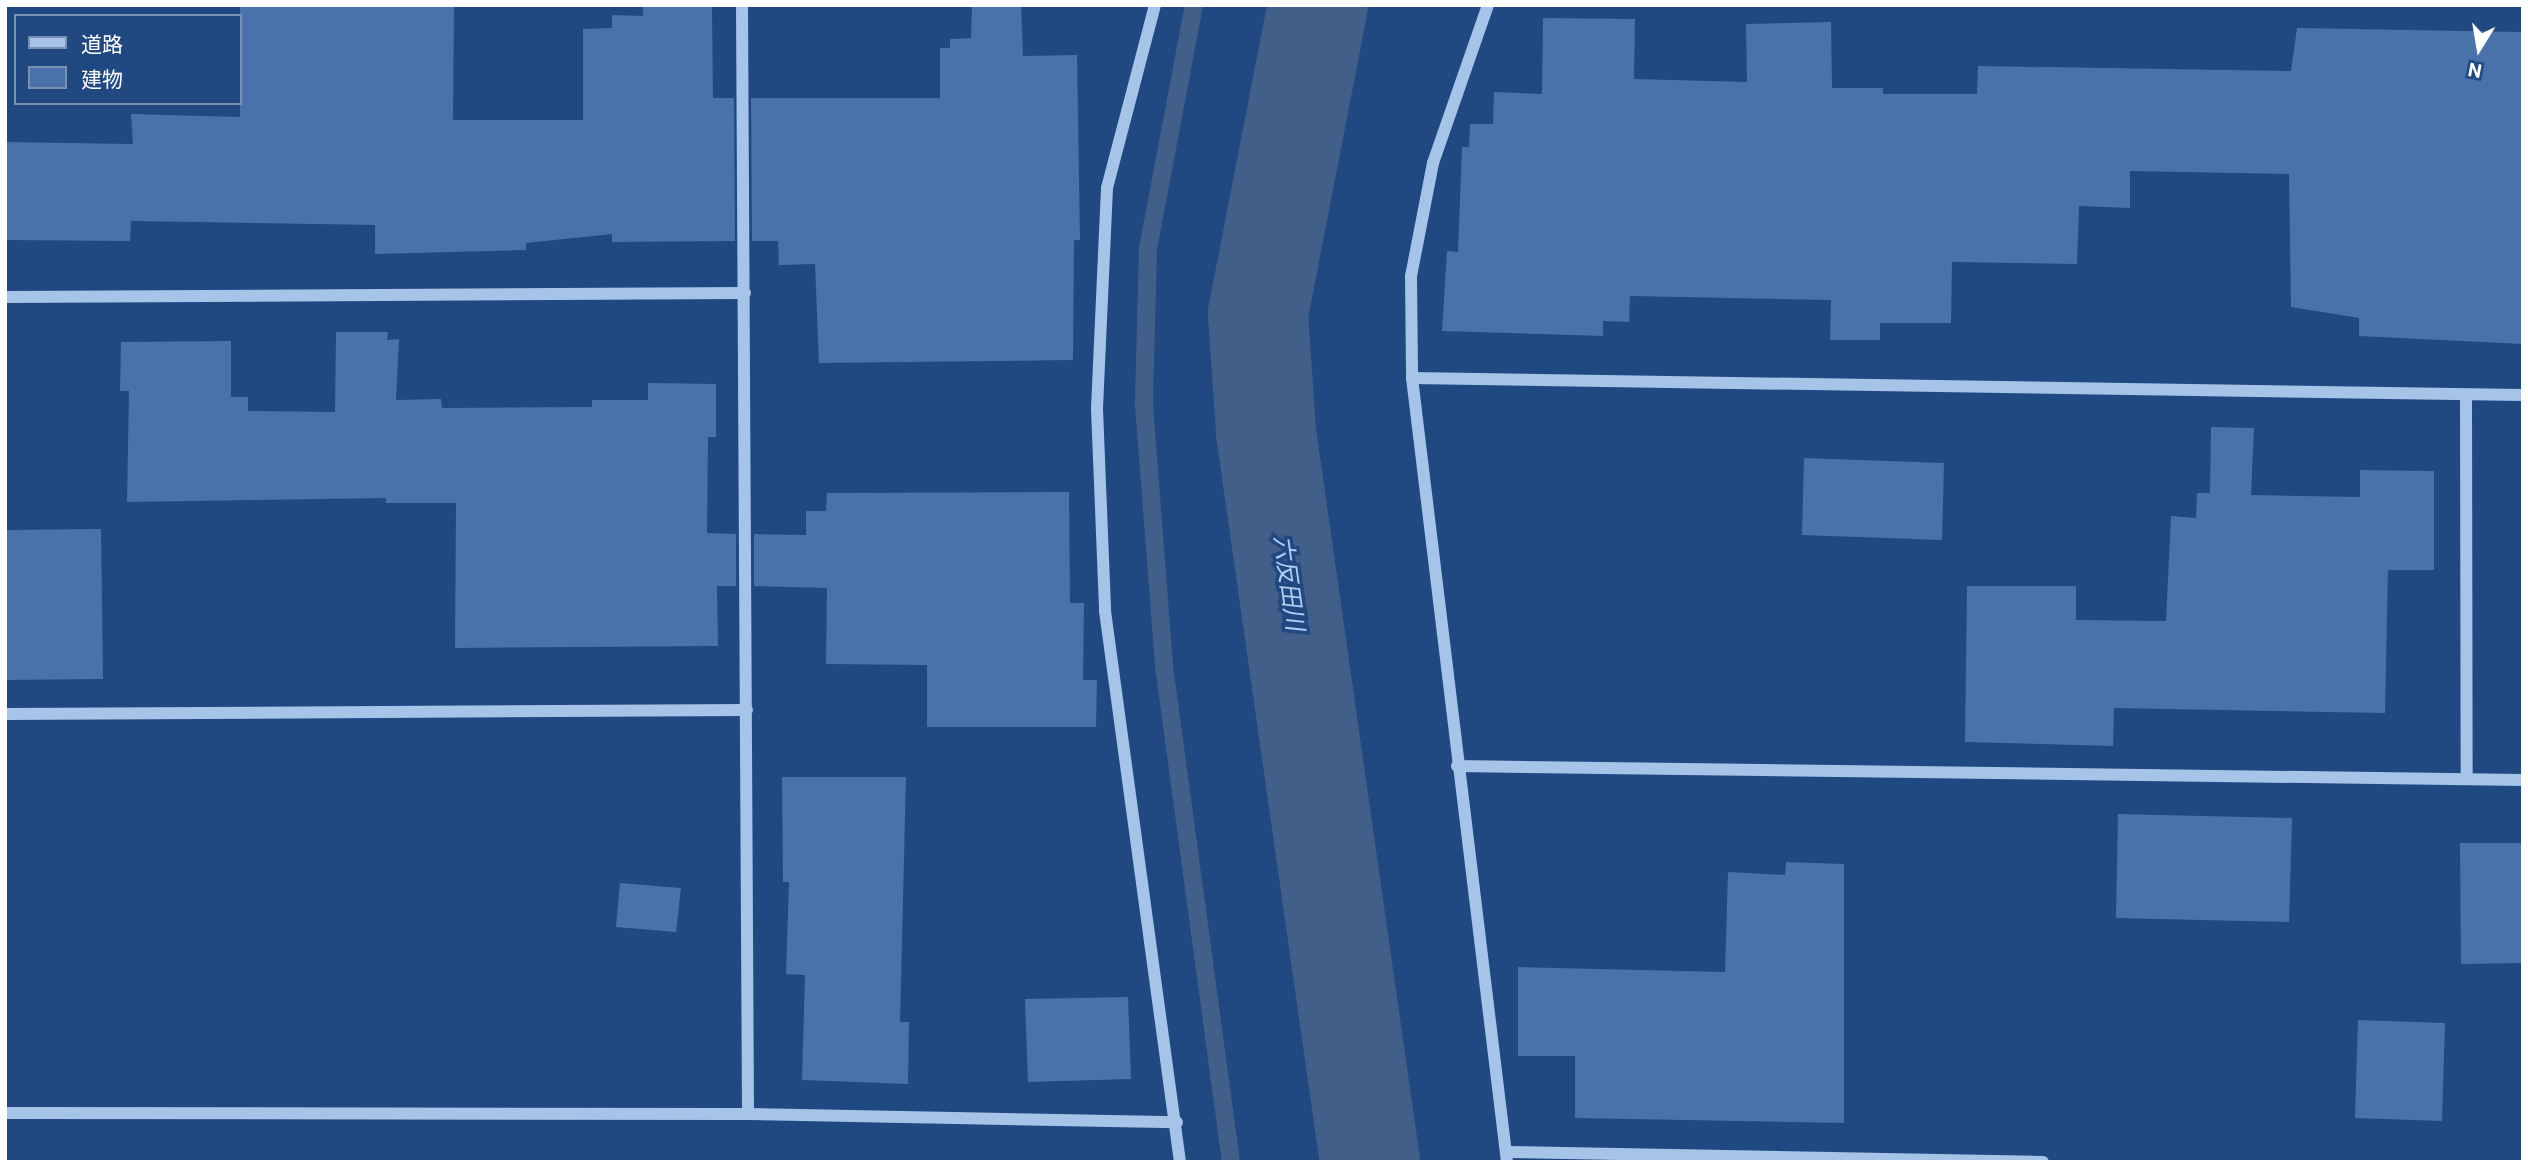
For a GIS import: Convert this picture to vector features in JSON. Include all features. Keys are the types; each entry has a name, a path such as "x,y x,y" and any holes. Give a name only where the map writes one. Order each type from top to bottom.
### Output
{"street":[{"path":"742,5 748,1114"},
{"path":"1155,5 1107,188 1097,409 1105,611 1177,1122 1180,1162"},
{"path":"1488,5 1433,163 1411,276 1412,378 1506,1157 2043,1162"},
{"path":"5,298 745,293"},
{"path":"1412,378 2523,396"},
{"path":"2466,395 2467,779"},
{"path":"5,714 747,709"},
{"path":"1457,766 2523,780"},
{"path":"5,1113 748,1114 1177,1122"}],"building":[{"path":"240,5 454,5 453,120 583,120 583,29 612,28 612,15 643,16 643,6 712,7 713,98 734,98 735,241 612,242 612,234 526,243 526,250 375,254 375,225 131,221 130,241 5,240 5,142 133,144 131,114 240,117"},
{"path":"972,5 1021,5 1023,56 1077,55 1080,240 1074,240 1073,360 819,363 815,264 779,265 778,241 752,241 751,98 940,98 940,48 950,48 950,39 971,38"},
{"path":"1543,18 1635,19 1634,79 1747,82 1746,24 1831,22 1832,88 1883,88 1883,94 1977,94 1978,66 2291,71 2297,28 2523,32 2523,344 2359,336 2359,318 2291,307 2289,174 2130,171 2130,208 2079,206 2077,264 1952,262 1951,323 1880,323 1880,340 1830,340 1831,300 1630,296 1629,322 1603,321 1603,336 1442,331 1447,251 1458,252 1462,147 1469,147 1470,124 1493,124 1494,92 1542,94"},
{"path":"336,332 388,332 387,340 399,339 396,400 441,399 442,408 592,407 592,400 648,400 648,383 716,384 716,437 708,437 707,533 736,534 736,586 717,586 718,646 455,648 456,503 386,503 386,498 127,502 129,391 120,391 121,342 231,341 231,397 248,397 248,411 335,412"},
{"path":"2211,427 2254,428 2251,495 2360,497 2360,470 2434,471 2434,570 2388,570 2385,713 2114,708 2113,746 1965,742 1967,586 2076,586 2076,620 2166,621 2171,516 2196,518 2197,493 2210,493"},
{"path":"1804,458 1944,463 1942,540 1802,535"},
{"path":"1069,492 1070,603 1084,603 1083,680 1097,680 1096,727 927,727 927,665 826,664 827,588 754,586 754,534 806,535 806,511 826,511 827,493"},
{"path":"101,529 103,679 5,680 5,530"},
{"path":"782,777 906,777 900,1022 909,1022 908,1084 802,1080 805,975 786,974 789,882 783,882"},
{"path":"2118,814 2292,818 2289,922 2116,918"},
{"path":"2460,843 2523,843 2523,963 2461,964"},
{"path":"1786,862 1844,864 1844,1123 1575,1118 1575,1056 1518,1056 1518,967 1725,972 1728,872 1785,875"},
{"path":"620,883 681,888 676,932 616,927"},
{"path":"1128,997 1131,1079 1028,1082 1025,999"},
{"path":"2358,1020 2445,1023 2442,1121 2355,1118"}],"waterway":[{"path":"1194,5 1148,248 1144,405 1164,666 1231,1162"},
{"name":"六反田川","path":"1318,5 1258,314 1266,432 1370,1162"}]}
